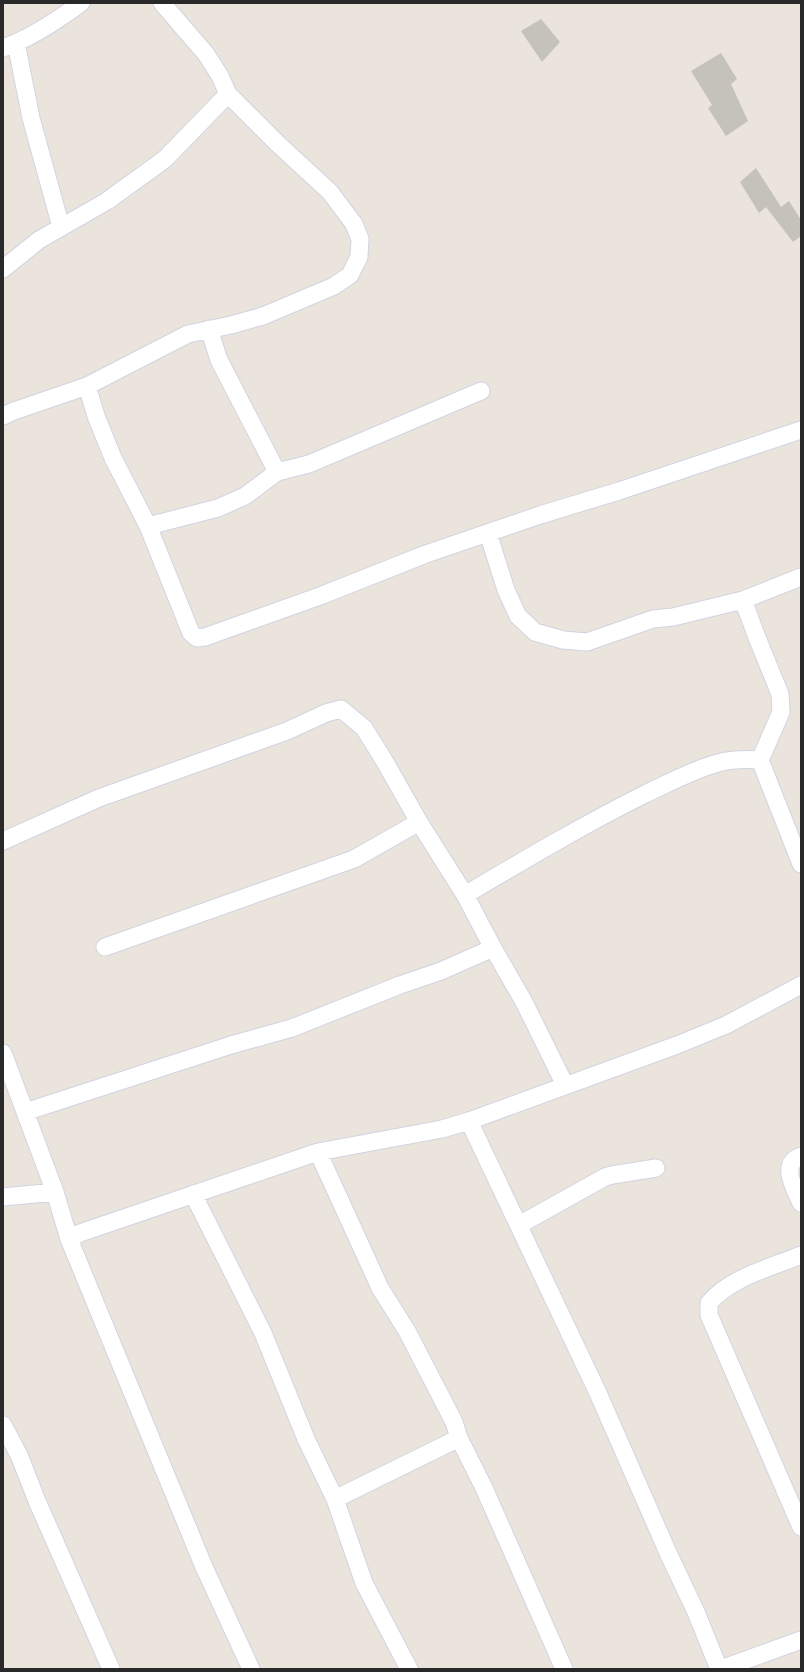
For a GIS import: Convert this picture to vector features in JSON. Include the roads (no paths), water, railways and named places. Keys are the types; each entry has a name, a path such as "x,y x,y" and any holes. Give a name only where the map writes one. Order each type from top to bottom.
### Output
{"street":[{"path":"61,227 9,45 65,15 81,3"},
{"path":"3,416 14,410 87,386 188,334 231,325 263,316 334,286 350,275 359,257 360,239 354,224 330,192 278,144 228,94 220,76 206,54 162,3"},
{"path":"3,269 39,240 107,202 165,159 228,94"},
{"path":"209,329 219,360 277,472"},
{"path":"87,386 96,416 113,458 148,526 191,633 197,638 205,637 320,596 426,554 801,430"},
{"path":"148,526 218,508 245,496 277,472 309,464 481,391"},
{"path":"488,533 506,590 518,616 535,632 563,640 587,642 653,619 673,617 743,600 801,577"},
{"path":"743,600 780,694 781,712 760,760 801,864"},
{"path":"3,841 99,798 287,731 326,713 341,709 364,728 386,762 419,822 465,895 524,1002 565,1085"},
{"path":"465,895 573,832 619,807 681,777 719,762 743,758 760,760"},
{"path":"105,947 354,859 419,822"},
{"path":"25,1112 231,1045 292,1028 400,985 441,971 493,948"},
{"path":"69,1239 80,1233 318,1152 442,1129 470,1121 677,1045 726,1025 801,985"},
{"path":"3,1053 55,1192 69,1239 204,1567 251,1669"},
{"path":"470,1121 598,1393 720,1669 801,1640"},
{"path":"318,1152 380,1288 407,1331 454,1422 459,1438 484,1488 564,1669"},
{"path":"801,1156 796,1158 791,1165 789,1174 801,1203"},
{"path":"519,1225 612,1175 656,1168"},
{"path":"3,1197 55,1192"},
{"path":"193,1194 263,1333 306,1439 335,1499 364,1583 409,1669"},
{"path":"801,1255 741,1279 715,1295 708,1303 709,1315 787,1491 801,1527"},
{"path":"3,1425 19,1455 37,1502 111,1669"},
{"path":"335,1499 459,1438"}]}
